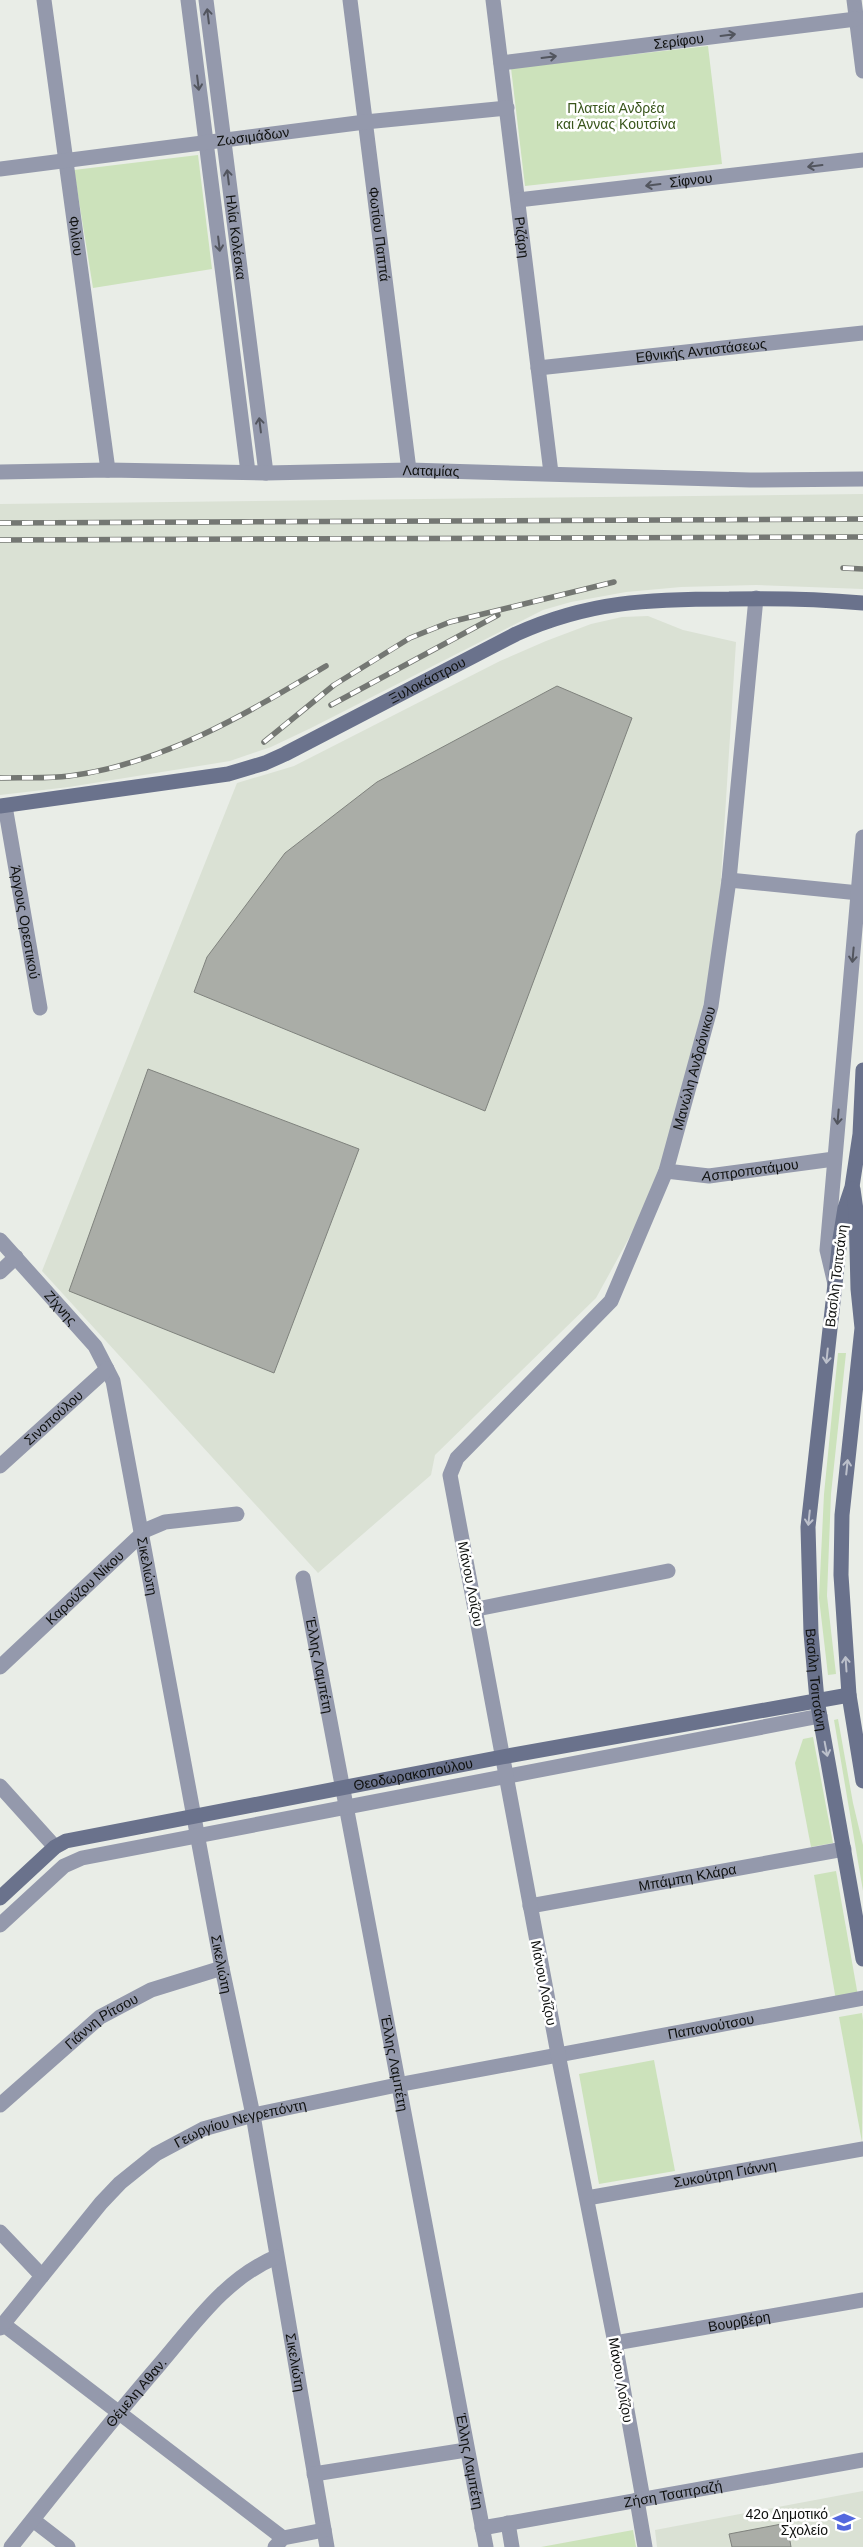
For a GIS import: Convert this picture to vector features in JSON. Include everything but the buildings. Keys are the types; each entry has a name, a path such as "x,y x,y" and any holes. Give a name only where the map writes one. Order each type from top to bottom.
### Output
{"street":[{"name":"Φιλίου","path":"44,0 108,470"},
{"name":"Ηλία Κολέσκα","path":"188,0 248,472"},
{"name":"Ηλία Κολέσκα","path":"206,0 266,473"},
{"name":"Φωτίου Παππά","path":"350,0 410,470"},
{"name":"Ριζάρη","path":"493,0 551,473"},
{"path":"854,0 863,71"},
{"name":"Σερίφου","path":"501,63 856,19"},
{"name":"Ζωσιμάδων","path":"0,169 366,122 507,108"},
{"name":"Σίφνου","path":"518,200 863,160"},
{"name":"Εθνικής Αντιστάσεως","path":"538,368 863,332"},
{"name":"Λαταμίας","path":"0,472 108,470 266,473 410,470 750,480 863,479"},
{"name":"Ξυλοκάστρου","path":"2,806 228,774 250,768 285,754 516,634 545,622 584,610 635,601 756,598 863,603"},
{"name":"Μανώλη Ανδρόνικου","path":"452,1466 457,1458 611,1301 666,1171 711,1006 728,880 756,598"},
{"name":"Άργους Ορεστικού","path":"2,806 40,1008"},
{"path":"835,1284 828,1250 834,1159 863,837"},
{"path":"728,880 859,893"},
{"path":"852,1187 860,1134 863,1070"},
{"name":"Ασπροποτάμου","path":"666,1171 709,1176 834,1159"},
{"name":"Βασίλη Τσιτσάνη","path":"852,1187 845,1208 835,1284 808,1528 811,1633 817,1700 863,1959"},
{"name":"Βασίλη Τσιτσάνη","path":"852,1187 856,1210 862,1328 841,1545 842,1603 849,1696 863,1781"},
{"name":"Ζίχνης","path":"0,1240 95,1346 110,1375"},
{"path":"0,1272 16,1257"},
{"name":"Σινοπούλου","path":"0,1466 110,1375"},
{"name":"Σικελιώτη","path":"110,1375 222,1968 253,2114 327,2547"},
{"name":"Μάνου Λοΐζου","path":"452,1466 450,1484 476,1609 505,1776 615,2343 640,2500 645,2547"},
{"name":"Καρούζου Νίκου","path":"0,1667 140,1534 165,1522 237,1514"},
{"path":"476,1609 668,1571"},
{"name":"Έλλης Λαμπέτη","path":"303,1578 397,2085 486,2547"},
{"name":"Θεοδωρακοπούλου","path":"0,1898 55,1847 66,1841 502,1758 817,1700 849,1696"},
{"path":"0,1925 64,1866 74,1860 198,1834 820,1716"},
{"path":"0,1786 55,1847"},
{"name":"Μπάμπη Κλάρα","path":"530,1906 844,1850"},
{"name":"Γιάννη Ρίτσου","path":"0,2105 100,2017 151,1990 222,1968"},
{"name":"Παπανούτσου","path":"558,2054 863,1998"},
{"name":"Γεωργίου Νεγρεπόντη","path":"2,2326 101,2203 144,2162 193,2134 253,2114 558,2054"},
{"name":"Συκούτρη Γιάννη","path":"587,2198 863,2149"},
{"path":"0,2232 42,2276"},
{"name":"Θέμελη Αθαν.","path":"12,2547 119,2412 224,2290 246,2272 276,2257"},
{"name":"Βουρβέρη","path":"615,2343 863,2300"},
{"path":"2,2326 119,2412 279,2543 324,2530"},
{"path":"314,2474 466,2450"},
{"name":"Ζήση Τσαπραζή","path":"482,2528 863,2460"},
{"path":"33,2520 68,2547"},
{"path":"508,2523 512,2547"}],"shaded area":[{"path":"863,494 863,589 756,585 681,587 626,592 571,602 543,610 271,747 230,761 69,787 0,795 0,504"},
{"path":"648,616 683,630 736,642 720,894 708,986 657,1187 596,1298 435,1455 431,1475 318,1573 42,1271 237,783 294,766 500,661 546,641 591,624 622,617"},
{"path":"863,2491 863,2547 657,2547 655,2530"}],"green space":[{"name":"Πλατεία Ανδρέα και Άννας Κουτσίνα","path":"708,46 722,164 525,186 511,68"},
{"path":"198,155 212,269 93,288 74,170"},
{"path":"838,1353 846,1353 831,1494 827,1596 836,1674 828,1675 819,1598 824,1494"},
{"path":"838,1719 853,1803 863,1845 863,1891 834,1720"},
{"path":"813,1737 833,1843 811,1847 795,1763 803,1739"},
{"path":"836,1871 858,1996 836,2000 814,1875"},
{"path":"862,2013 863,2021 862,2142 839,2017"},
{"path":"654,2060 675,2171 599,2184 579,2074"},
{"path":"633,2530 636,2547 541,2547"}],"railway":[{"path":"0,523 863,519"},
{"path":"0,540 863,537"},
{"path":"843,568 863,569"},
{"path":"264,742 334,685 410,638 450,622 614,582"},
{"path":"331,705 498,615"},
{"path":"0,778 69,776 104,770 138,761 171,749 234,719 326,666"}],"place":[{"name":"42ο Δημοτικό Σχολείο","path":"844,2522"}]}
